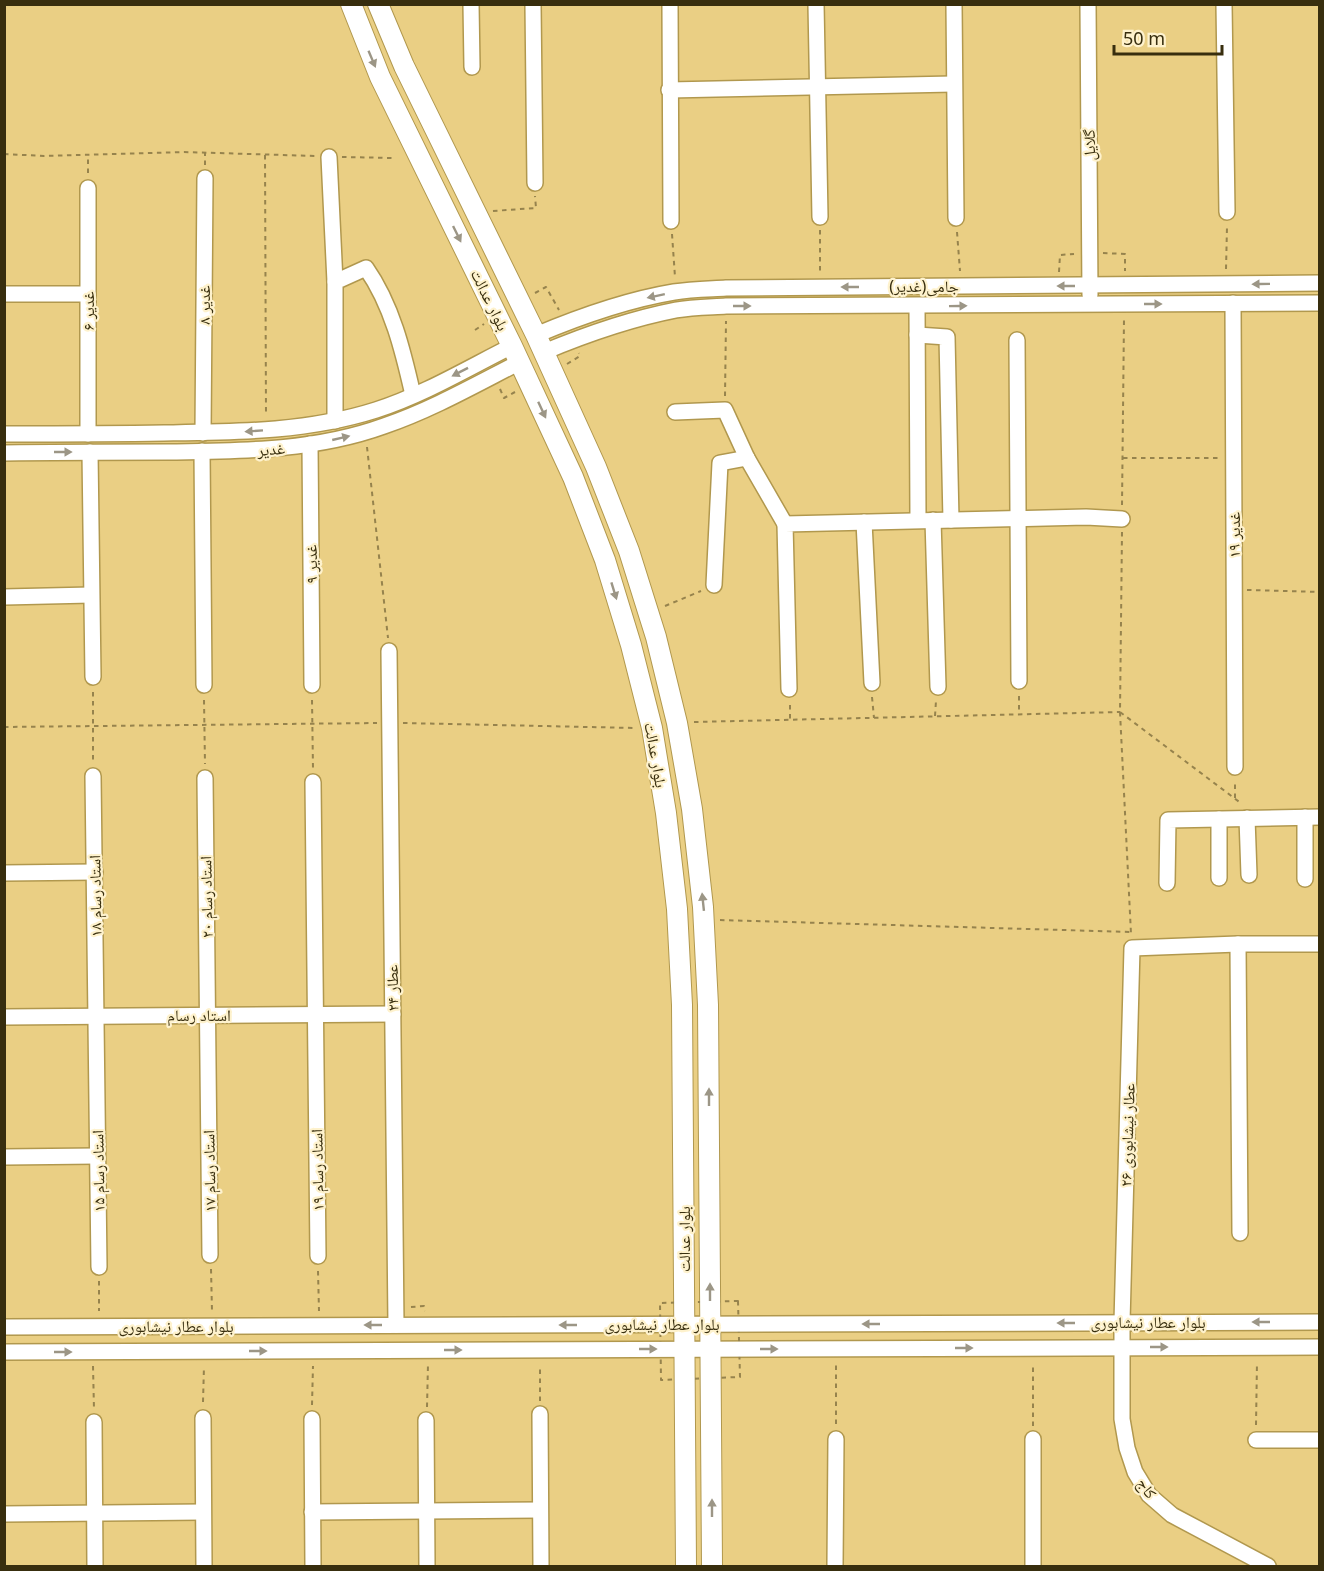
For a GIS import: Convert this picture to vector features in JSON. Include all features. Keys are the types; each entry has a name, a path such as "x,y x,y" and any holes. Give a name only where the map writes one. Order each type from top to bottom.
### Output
{"main road":[{"name":"بلوار عدالت","path":"351,4 380,77 516,354 573,477 604,560 631,645 652,728 678,909 682,1005 686,1566"},
{"name":"بلوار عدالت","path":"378,4 404,66 540,343 601,478 629,551 677,723 692,809 704,919 708,1005 712,1566"},
{"path":"516,354 540,343"}],"street":[{"path":"471,4 472,67"},
{"path":"533,4 535,183"},
{"path":"670,4 671,221"},
{"path":"816,4 820,217"},
{"path":"954,4 956,218"},
{"name":"گلایل","path":"1088,4 1090,304"},
{"path":"1224,4 1227,213"},
{"path":"669,90 953,84"},
{"path":"330,157 335,282 335,421"},
{"name":"غدیر ۸","path":"203,433 205,178"},
{"name":"غدیر ۶","path":"88,188 88,434"},
{"path":"335,282 366,268 375,281 402,345 413,395"},
{"name":"جامی(غدیر)","path":"540,343 581,316 627,302 676,291 726,288 1320,283"},
{"path":"4,294 88,294"},
{"name":"غدیر ۱۹","path":"1233,303 1235,767"},
{"name":"جامی(غدیر)","path":"540,343 587,334 631,320 678,310 726,306 1320,303"},
{"path":"917,306 925,520 938,687"},
{"path":"917,335 947,337 951,520"},
{"path":"1017,340 1018,681"},
{"name":"غدیر","path":"4,434 203,433 266,430 335,421 378,409 516,354"},
{"name":"غدیر","path":"4,453 202,451 278,448 310,444 384,427 426,409 516,354"},
{"path":"675,412 725,410 747,458 785,524 789,689"},
{"name":"غدیر ۹","path":"310,444 312,685"},
{"path":"202,451 204,685"},
{"path":"90,452 93,677"},
{"path":"714,585 720,463 747,458"},
{"path":"785,524 925,520 1122,519"},
{"path":"864,522 872,683"},
{"path":"4,597 92,596"},
{"name":"عطار ۲۴","path":"389,651 396,1325"},
{"name":"استاد رسام ۱۸","path":"93,776 96,1016"},
{"name":"استاد رسام ۲۰","path":"205,778 207,1015"},
{"name":"استاد رسام ۱۹","path":"313,782 318,1256"},
{"path":"1246,812 1249,875"},
{"path":"1167,883 1168,820 1219,819 1246,812 1312,817 1305,879"},
{"path":"1219,819 1220,878"},
{"path":"4,873 95,872"},
{"path":"1239,944 1240,1233"},
{"path":"1132,948 1320,944"},
{"name":"عطار نیشابوری ۲۶","path":"1122,1348 1132,948"},
{"name":"استاد رسام","path":"4,1017 393,1014"},
{"name":"استاد رسام ۱۷","path":"207,1015 210,1255"},
{"name":"استاد رسام ۱۵","path":"96,1016 99,1267"},
{"path":"4,1157 98,1156"},
{"name":"بلوار عطار نیشابوری","path":"4,1327 1320,1322"},
{"name":"بلوار عطار نیشابوری","path":"4,1352 1320,1347"},
{"name":"کاج","path":"1122,1348 1122,1419 1126,1448 1135,1472 1149,1495 1172,1515 1268,1566"},
{"path":"540,1414 541,1566"},
{"path":"203,1418 204,1566"},
{"path":"312,1419 313,1566"},
{"path":"426,1420 427,1566"},
{"path":"94,1422 95,1566"},
{"path":"835,1566 836,1439"},
{"path":"1033,1439 1033,1566"},
{"path":"1256,1440 1320,1440"},
{"path":"312,1512 540,1510"},
{"path":"4,1514 203,1512"}],"path":[{"path":"4,154 44,156 184,152 393,158"},
{"path":"88,155 88,188"},
{"path":"265,155 266,430"},
{"path":"476,213 536,208 535,183"},
{"path":"1226,284 1227,213"},
{"path":"820,217 820,287"},
{"path":"956,218 962,286"},
{"path":"671,221 676,291"},
{"path":"1059,286 1060,255 1090,253 1125,254 1125,285"},
{"path":"1124,304 1120,712 1132,948"},
{"path":"725,410 726,306"},
{"path":"365,432 389,651"},
{"path":"1123,458 1233,458"},
{"path":"648,614 714,585"},
{"path":"1234,590 1320,592"},
{"path":"93,677 93,776"},
{"path":"1018,681 1019,714"},
{"path":"872,683 874,718"},
{"path":"204,685 205,778"},
{"path":"312,685 313,782"},
{"path":"677,723 1120,712 1246,812"},
{"path":"4,727 390,723 652,728"},
{"path":"704,919 1131,932"},
{"path":"210,1255 213,1326"},
{"path":"318,1256 319,1326"},
{"path":"99,1267 99,1326"},
{"path":"1256,1440 1258,1347"},
{"path":"1033,1348 1033,1439"},
{"path":"836,1349 836,1439"},
{"path":"540,1350 540,1414"},
{"path":"203,1418 204,1351"},
{"path":"312,1419 313,1351"},
{"path":"92,1352 94,1422"}]}
